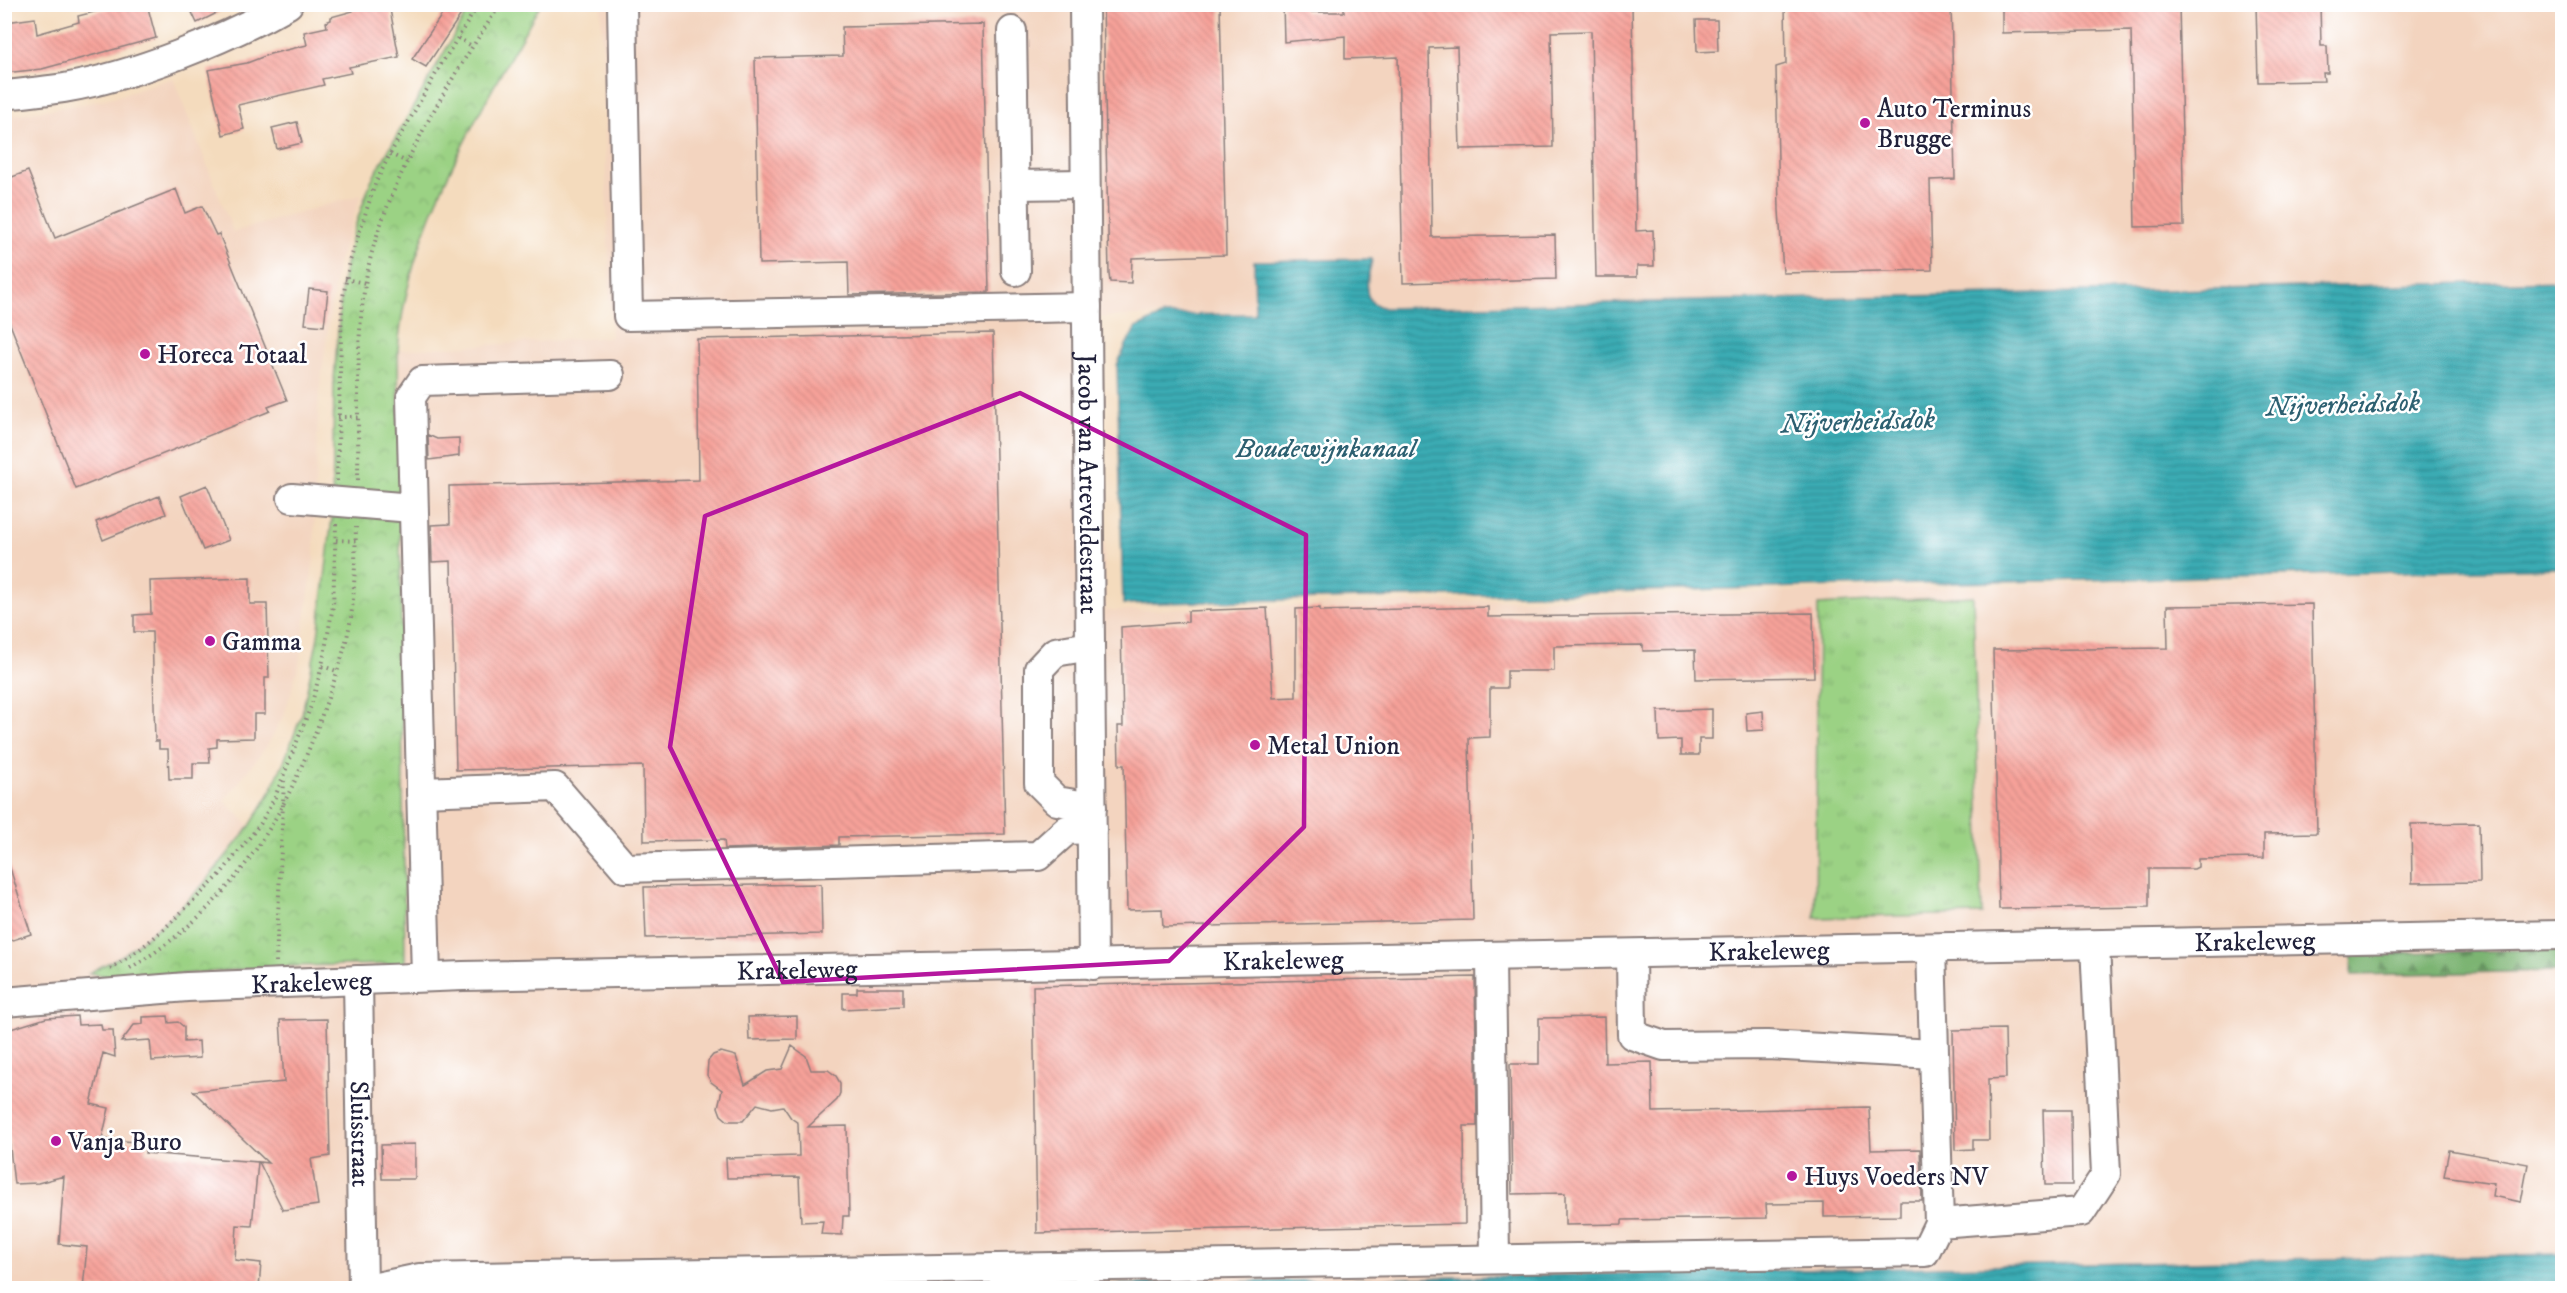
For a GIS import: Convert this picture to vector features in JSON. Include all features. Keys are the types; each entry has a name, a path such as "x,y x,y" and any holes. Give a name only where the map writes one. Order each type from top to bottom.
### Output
{"street":[{"path":"4,95 65,88 121,74 201,46 288,4"},
{"path":"622,4 628,316 1087,307"},
{"name":"Jacob van Arteveldestraat","path":"1084,4 1093,965"},
{"path":"1012,31 1016,271"},
{"path":"1015,185 1085,184"},
{"path":"426,977 412,508 411,397 422,381 610,375"},
{"path":"292,498 412,508"},
{"path":"1090,646 1055,652 1039,669 1039,783 1057,801 1092,818"},
{"path":"421,792 555,787 625,868 1038,856 1067,830 1092,818"},
{"name":"Krakeleweg","path":"4,1002 122,991 426,977 2562,935"},
{"path":"1939,1223 2081,1212 2106,1174 2095,945"},
{"path":"372,1288 420,1278 1925,1252 1939,1223 1931,948"},
{"path":"1631,954 1632,1035 1664,1046 1767,1045 1934,1054"},
{"path":"1491,957 1496,1258"},
{"name":"Sluisstraat","path":"358,980 363,1288"}],"path":[{"path":"127,970 159,951 200,916 233,881 262,844 283,808 314,739 337,671 351,617 356,541 360,340 365,283 379,230 407,162 472,46 501,4"},
{"path":"458,38 472,46"},
{"path":"390,153 407,162"},
{"path":"345,279 365,283"},
{"path":"338,417 359,417"},
{"path":"336,540 356,541"},
{"path":"322,666 337,671"},
{"path":"275,983 284,777"}],"highlighted area":[{"path":"1020,393 1306,535 1304,827 1169,961 783,982 670,747 705,516"}],"shaded area":[{"path":"601,5 2562,5 2562,281 1097,317 1106,611 2562,570 2562,1254 940,1288 5,1288 4,116 84,104 126,94 173,78 233,232 361,195 337,267 319,394 314,559 299,665 285,713 267,746 224,801 250,825 202,886 166,921 123,955 90,972 122,979 287,966 405,964 398,350 611,337"}],"green space":[{"path":"471,5 540,5 494,86 450,171 431,214 404,304 398,350 405,964 287,966 121,979 89,973 123,955 166,921 202,886 250,826 270,793 285,759 302,714 318,637 332,518 334,380 342,283 352,235 371,181"},
{"path":"1973,596 1982,914 1815,918 1818,605"},
{"path":"2562,949 2562,971 2351,975 2352,954"}],"water":[{"name":"Boudewijnkanaal","path":"1372,259 1367,281 1368,295 1376,305 1385,308 2562,281 2562,568 1123,604 1117,365 1136,328 1163,315 1255,314 1254,261"},
{"path":"2562,1254 2562,1288 940,1288"}],"building":[{"path":"126,4 147,4 156,38 42,69 4,73 4,35 8,35 6,22 35,18 37,34 79,22 78,16"},
{"path":"188,4 235,4 197,23"},
{"path":"352,4 389,4 399,57 349,67 351,73 322,79 324,85 238,105 244,129 223,135 208,70 247,63 270,54 307,45 304,32 327,27 326,22 331,20 331,17 353,11"},
{"path":"449,4 468,4 426,67 412,59"},
{"path":"1103,4 1220,4 1226,255 1132,258 1131,283 1110,282 1109,274"},
{"path":"1283,4 1303,4 1304,12 1344,12 1344,4 1632,4 1636,231 1653,230 1654,266 1637,266 1637,277 1596,277 1591,31 1551,32 1553,147 1460,149 1457,47 1429,48 1432,237 1555,235 1556,279 1403,283 1398,57 1345,59 1345,36 1284,42"},
{"name":"Auto Terminus Brugge","path":"1785,4 1951,4 1955,179 1930,180 1932,270 1783,273 1779,210 1776,67 1786,64"},
{"path":"2002,4 2179,4 2184,226 2135,227 2131,30 2002,33"},
{"path":"2256,4 2320,4 2321,46 2327,46 2328,73 2323,73 2324,81 2258,82"},
{"path":"1696,20 1717,20 1718,51 1697,52"},
{"path":"983,24 989,292 849,295 848,262 759,264 755,58 843,56 842,27"},
{"path":"297,122 302,143 277,149 272,128"},
{"name":"Horeca Totaal","path":"28,171 55,238 176,189 185,213 202,206 216,235 219,234 287,400 268,407 270,411 76,489 4,309 4,180"},
{"path":"309,289 328,291 324,326 305,324"},
{"path":"993,333 1005,834 839,837 839,845 725,849 724,840 644,841 643,766 456,770 451,561 432,562 431,525 450,524 449,486 699,480 697,339"},
{"path":"428,435 437,439 459,438 459,456 429,460"},
{"path":"207,485 229,540 203,550 181,496"},
{"path":"159,496 166,514 103,540 96,522"},
{"name":"Gamma","path":"250,578 250,604 267,604 269,678 265,678 265,714 254,714 254,738 217,739 217,747 209,748 210,763 193,763 193,779 169,779 168,749 159,749 159,741 155,741 152,632 134,632 134,615 151,614 150,581"},
{"path":"2312,604 2317,833 2264,834 2264,858 2198,859 2198,867 2194,869 2149,869 2149,907 1999,909 1993,650 2168,648 2167,606"},
{"name":"Metal Union","path":"1488,607 1488,617 1813,613 1814,677 1696,679 1695,650 1643,651 1643,645 1554,646 1554,671 1507,671 1507,688 1490,688 1490,737 1469,738 1473,920 1163,927 1162,909 1127,910 1124,765 1119,765 1118,726 1123,726 1121,627 1188,622 1188,611 1267,608 1273,698 1296,697 1296,609 1320,608 1320,611"},
{"path":"1712,709 1712,739 1699,739 1699,755 1681,755 1681,740 1659,741 1658,711"},
{"path":"1763,711 1764,730 1747,731 1746,713"},
{"path":"2479,823 2480,882 2412,883 2411,824"},
{"path":"8,862 31,934 4,943 4,863"},
{"path":"821,884 822,934 646,938 644,887"},
{"path":"1475,977 1477,1126 1464,1126 1465,1224 1037,1233 1033,986"},
{"path":"857,988 903,988 903,1006 843,1009 843,993 857,993"},
{"path":"77,1016 78,1025 101,1024 102,1030 113,1030 115,1057 103,1053 91,1104 109,1108 102,1139 146,1143 145,1153 258,1162 252,1226 237,1225 235,1260 261,1263 259,1288 83,1288 87,1247 59,1244 64,1176 38,1183 14,1184 4,1094 4,1031 46,1018"},
{"path":"168,1016 169,1023 178,1022 184,1027 184,1042 199,1041 200,1058 152,1061 150,1040 121,1042 134,1025 143,1024 143,1017"},
{"path":"797,1016 797,1039 749,1040 748,1017"},
{"path":"1604,1017 1605,1063 1652,1062 1653,1112 1869,1107 1871,1150 1920,1149 1922,1201 1900,1201 1900,1216 1824,1217 1824,1203 1766,1204 1767,1218 1622,1220 1622,1224 1565,1225 1565,1193 1512,1194 1510,1064 1539,1064 1539,1018"},
{"path":"327,1019 330,1156 311,1159 318,1205 283,1210 259,1162 268,1163 193,1091 284,1082 280,1020"},
{"path":"2005,1029 2006,1078 1988,1079 1989,1140 1973,1140 1973,1149 1955,1150 1953,1030"},
{"path":"792,1046 806,1056 811,1070 828,1070 836,1076 840,1083 837,1100 808,1127 847,1126 849,1216 843,1216 842,1235 821,1234 823,1221 801,1222 799,1177 727,1178 726,1158 799,1156 798,1123 791,1118 783,1106 772,1108 757,1104 743,1121 728,1121 721,1115 718,1107 722,1090 711,1082 707,1075 708,1061 713,1055 721,1052 736,1056 745,1085 767,1071 782,1069"},
{"path":"2043,1110 2071,1110 2072,1185 2045,1185"},
{"path":"415,1144 415,1179 382,1179 381,1145"},
{"path":"2449,1150 2528,1164 2521,1202 2492,1196 2494,1183 2444,1176"}],"place":[{"name":"Auto Terminus Brugge","path":"1865,123"},
{"name":"Horeca Totaal","path":"145,354"},
{"name":"Gamma","path":"210,641"},
{"name":"Metal Union","path":"1255,745"},
{"name":"Vanja Buro","path":"56,1141"},
{"name":"Huys Voeders NV","path":"1792,1176"}],"water label":[{"name":"Nijverheidsdok","path":"2343,404"},
{"name":"Nijverheidsdok","path":"1858,421"}]}
